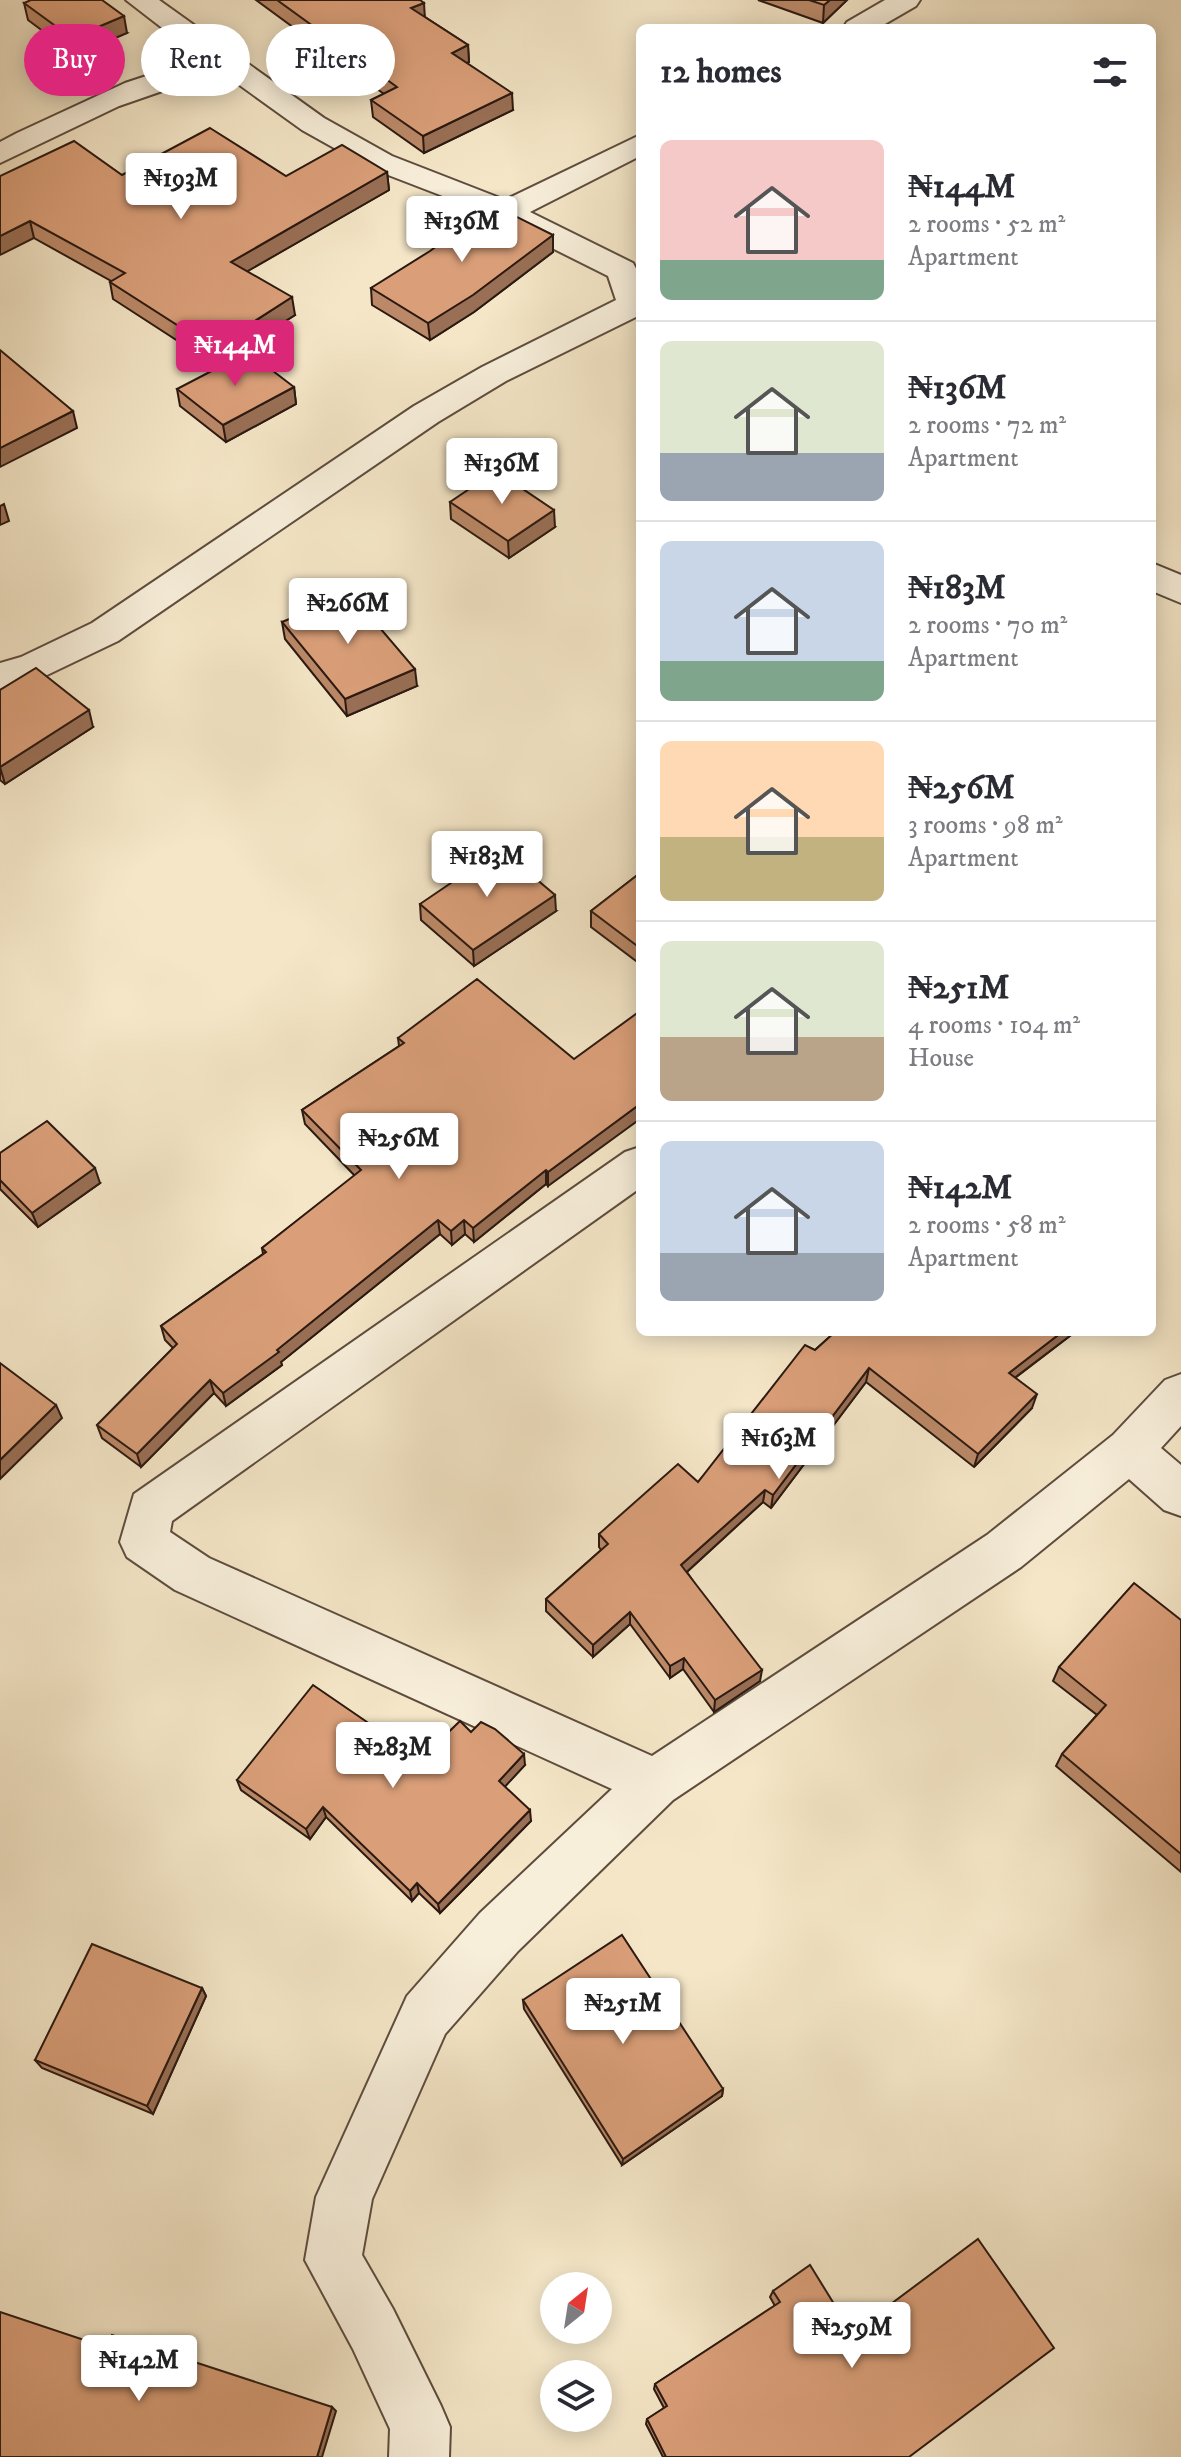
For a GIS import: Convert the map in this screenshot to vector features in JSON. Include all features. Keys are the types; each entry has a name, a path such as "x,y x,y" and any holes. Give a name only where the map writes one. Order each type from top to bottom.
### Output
{"street":[{"path":"140,0 176,24"},
{"path":"864,24 906,0"},
{"path":"250,80 313,124 381,162 506,212 622,270 636,303"},
{"path":"0,154 106,99 141,85"},
{"path":"506,212 636,146"},
{"path":"0,676 34,666 105,632 426,414 494,374 636,305"},
{"path":"1156,577 1181,591"},
{"path":"636,1168 151,1509 144,1542 192,1574 655,1783"},
{"path":"419,2457 420,2427 373,2329 333,2260 344,2197 426,2015 499,1932 655,1783 1004,1551 1130,1450 1181,1394"},
{"path":"1130,1450 1181,1495"}],"building":[{"path":"31,0 102,0 124,16 105,24 53,24 24,3"},
{"path":"277,0 420,0 424,3 411,8 468,45 452,53 512,93 423,136 371,100 379,96 395,96 395,24 310,24"},
{"path":"809,0 830,0 824,5"},
{"path":"210,128 286,176 342,145 387,172 231,262 292,297 213,348 110,282 125,273 30,221 0,236 0,176 74,141 122,175"},
{"path":"493,205 553,235 473,295 428,323 371,288 430,251"},
{"path":"0,350 73,411 0,448"},
{"path":"248,352 294,387 223,425 177,389"},
{"path":"496,471 554,510 508,541 450,502"},
{"path":"351,594 415,669 345,699 282,622"},
{"path":"36,668 89,710 0,767 0,690"},
{"path":"501,849 555,895 473,950 420,904"},
{"path":"636,876 636,945 591,911"},
{"path":"477,979 574,1059 636,1014 636,1107 548,1172 546,1170 473,1228 464,1220 451,1231 438,1220 277,1350 279,1352 223,1393 210,1380 137,1454 97,1425 177,1344 161,1326 266,1252 262,1248 361,1170 302,1110 404,1043 398,1038"},
{"path":"47,1121 95,1168 32,1213 0,1180 0,1153"},
{"path":"831,1336 1057,1336 1009,1373 1037,1394 978,1454 869,1368 773,1495 765,1490 681,1565 762,1670 715,1700 684,1658 670,1666 630,1612 593,1645 546,1599 608,1544 599,1534 678,1464 698,1482 805,1345 815,1350"},
{"path":"0,1363 56,1405 0,1460"},
{"path":"1134,1583 1181,1620 1181,1854 1062,1754 1106,1705 1059,1667"},
{"path":"313,1685 421,1759 460,1721 471,1732 481,1722 495,1729 524,1754 499,1781 530,1810 438,1904 417,1883 410,1891 323,1807 306,1829 237,1780"},
{"path":"622,1935 723,2089 623,2159 523,2000"},
{"path":"92,1944 202,1988 147,2106 35,2060"},
{"path":"978,2239 1054,2348 909,2457 666,2457 647,2419 667,2406 655,2384 780,2302 773,2291 810,2265 852,2333"},
{"path":"0,2312 108,2348 112,2335 332,2407 317,2457 0,2457"}]}
